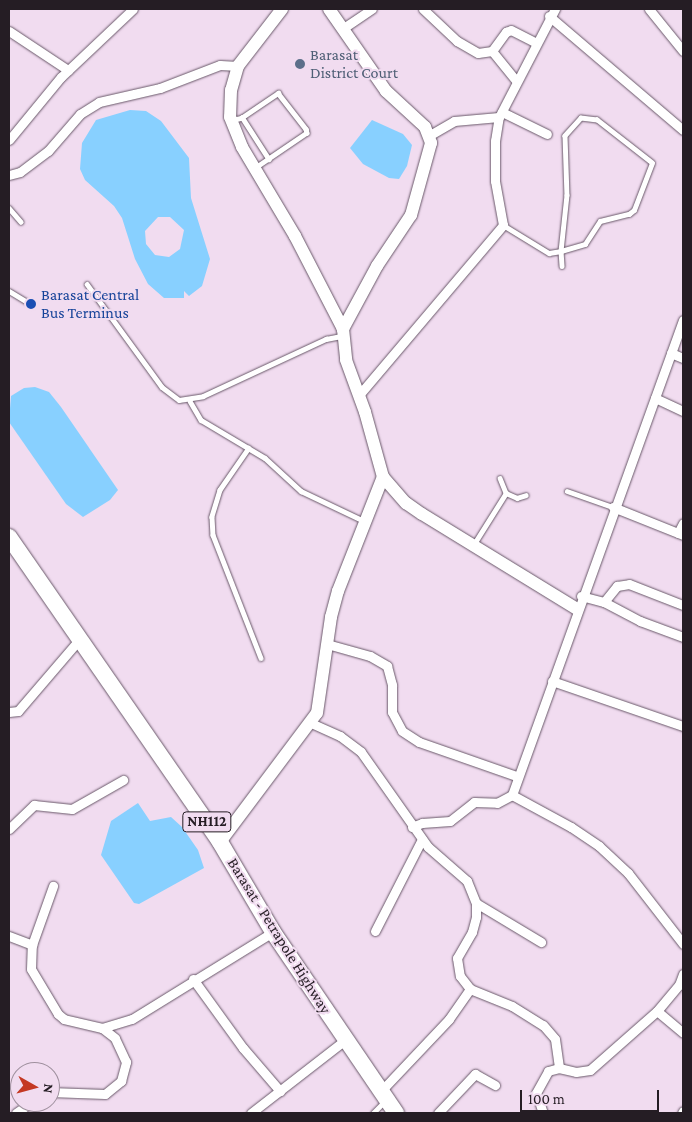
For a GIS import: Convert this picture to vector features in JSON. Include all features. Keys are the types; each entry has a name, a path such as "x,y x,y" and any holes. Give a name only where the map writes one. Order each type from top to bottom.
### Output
{"highway":[{"name":"Barasat - Petrapole Highway","path":"9,538 78,641 220,842 273,932 396,1113"}],"street":[{"path":"9,140 68,70 133,9"},
{"path":"282,9 238,66 231,90 237,119 255,168 295,236 343,333 346,360 359,395 382,477 406,503 577,609"},
{"path":"329,9 386,91 430,135 430,150 414,210 376,266 343,333"},
{"path":"342,29 372,9"},
{"path":"423,9 470,49 482,54 492,52 506,32 511,30 518,31 535,42"},
{"path":"649,9 683,51"},
{"path":"359,395 503,225 495,182 495,141 500,114 535,42 552,13 683,130"},
{"path":"9,32 68,70"},
{"path":"492,52 516,81"},
{"path":"9,174 20,172 44,155 58,143 80,114 99,102 160,88 220,65 238,66"},
{"path":"430,135 454,121 500,114 547,134"},
{"path":"512,795 516,776 683,320"},
{"path":"671,353 683,358"},
{"path":"655,398 683,411"},
{"path":"220,842 311,723 321,701 327,644 338,591 382,477"},
{"path":"614,507 681,534 683,522"},
{"path":"604,602 617,586 630,584 683,605"},
{"path":"582,596 604,602 623,614 683,637"},
{"path":"9,712 18,711 78,641"},
{"path":"327,644 370,656 387,666 392,685 392,712 402,731 419,742 516,776"},
{"path":"552,681 683,726"},
{"path":"311,723 340,736 361,752 412,827 422,839 467,881 476,903 472,932 456,963 460,976 470,990 512,1006 543,1026 555,1039 559,1068"},
{"path":"9,829 34,805 72,809 123,780"},
{"path":"412,827 422,823 450,821 474,802 492,804 512,795"},
{"path":"512,795 571,827 599,846 628,873 683,944"},
{"path":"375,931 422,839"},
{"path":"53,886 32,945 31,968 58,1014 64,1019 102,1028 132,1019 273,932"},
{"path":"476,903 541,942"},
{"path":"9,936 32,945"},
{"path":"543,1113 536,1100 538,1086 548,1071 559,1068 576,1072 590,1070 658,1011 679,985 683,974"},
{"path":"194,979 242,1048 280,1091"},
{"path":"383,1095 439,1031 470,990"},
{"path":"658,1011 683,1033"},
{"path":"60,1092 105,1094 121,1081 126,1062 120,1046 102,1028"},
{"path":"251,1113 345,1040"},
{"path":"438,1113 475,1074 495,1085"}],"lane":[{"path":"255,168 269,159 307,133 306,129 278,93 237,119 269,159"},
{"path":"503,225 534,247 549,253 561,252 585,244 600,221 629,214 652,169 647,158 589,117 574,122 565,136 567,195 561,252 562,266"},
{"path":"9,208 22,222"},
{"path":"87,284 162,387 178,400 190,401 244,380 326,339 343,333"},
{"path":"9,291 31,304"},
{"path":"190,401 201,420 275,465 311,498 364,521"},
{"path":"249,448 220,490 212,517 213,535 261,658"},
{"path":"500,478 506,493 517,498 526,495"},
{"path":"567,491 614,507"},
{"path":"474,544 506,493"},
{"path":"372,1113 383,1095"}],"water":[{"path":"130,110 146,111 161,121 189,158 191,198 210,259 202,286 189,296 184,291 184,298 164,298 148,284 135,259 122,218 114,206 85,180 80,169 82,143 96,120","holes":["158,217 170,217 184,230 180,249 169,257 155,255 146,244 145,231"]},
{"path":"372,120 403,134 412,145 407,166 399,179 389,178 363,164 350,148"},
{"path":"35,387 49,392 118,490 110,500 83,517 66,504 9,422 11,396 24,388"},
{"path":"138,803 150,821 171,817 182,827 198,850 204,868 139,904 134,903 101,855 111,821"}],"place":[{"name":"Barasat District Court","path":"300,64"},
{"name":"Barasat Central Bus Terminus","path":"31,304"}]}
